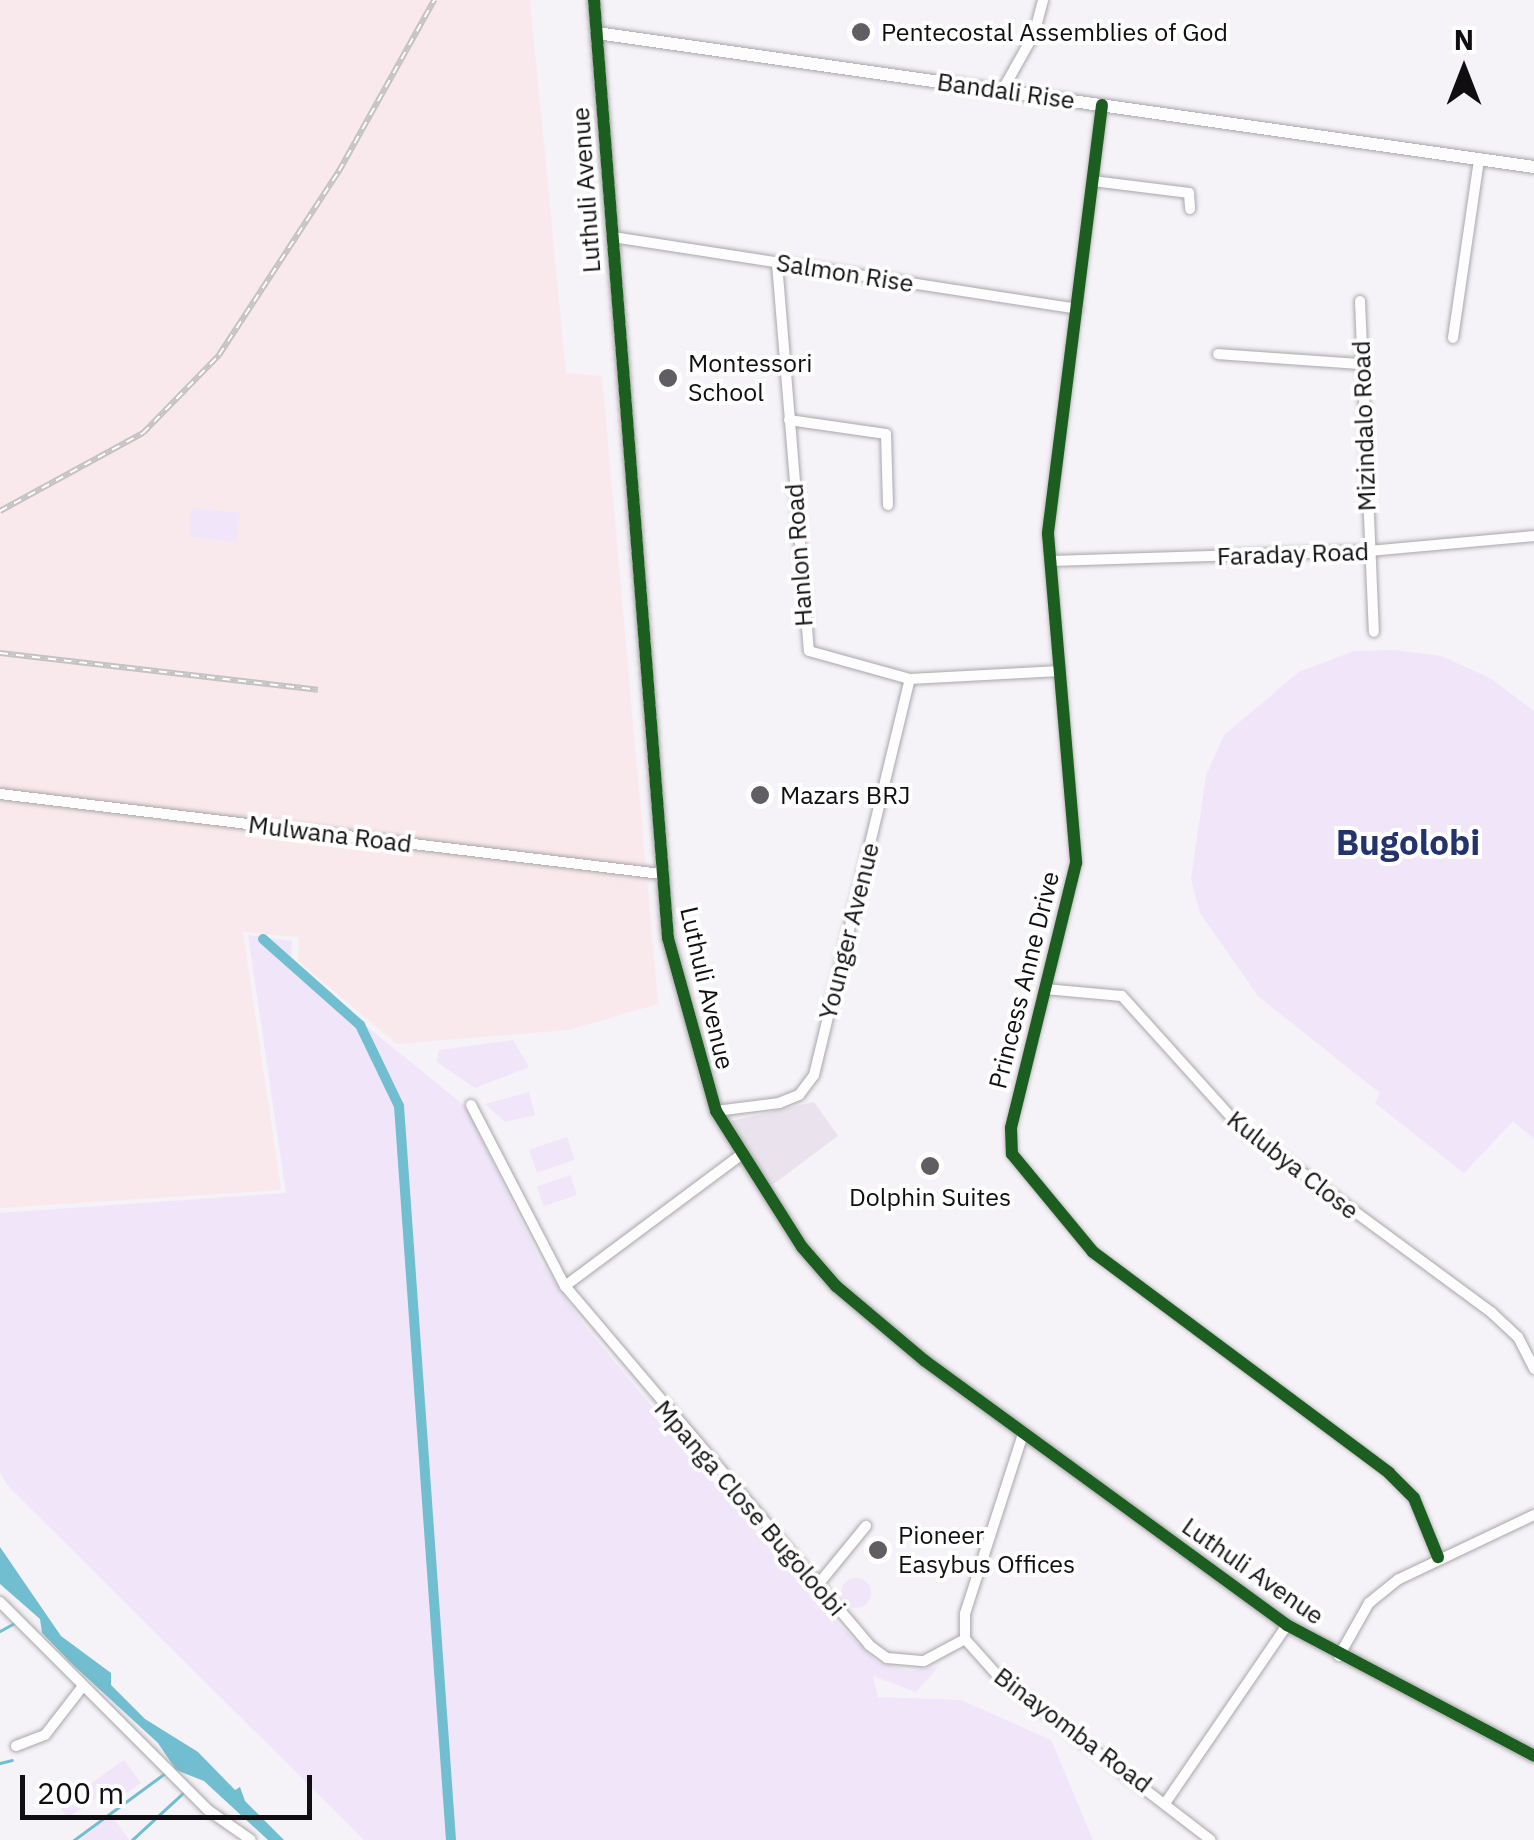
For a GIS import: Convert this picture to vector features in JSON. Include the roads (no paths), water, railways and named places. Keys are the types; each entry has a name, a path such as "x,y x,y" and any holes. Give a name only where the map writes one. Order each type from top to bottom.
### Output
{"street":[{"name":"Luthuli Avenue","path":"594,0 661,874 688,1027 716,1111 741,1156 836,1286 1024,1434 1287,1625 1338,1657 1534,1756"},
{"path":"1002,91 1034,34 1044,0"},
{"name":"Bandali Rise","path":"597,33 1534,167"},
{"name":"Princess Anne Drive","path":"1102,105 1050,514 1076,850 1011,1128 1021,1172 1093,1252 1390,1473 1414,1498 1438,1557"},
{"path":"1453,338 1479,159"},
{"path":"1093,181 1189,193 1190,209"},
{"name":"Salmon Rise","path":"612,237 1077,309"},
{"name":"Hanlon Road","path":"777,263 806,644 816,657 910,679 1060,671"},
{"name":"Mizindalo Road","path":"1360,300 1374,632"},
{"path":"1218,354 1362,364"},
{"path":"789,420 886,434 888,504"},
{"name":"Faraday Road","path":"1051,562 1369,551 1534,536"},
{"name":"Younger Avenue","path":"716,1111 780,1103 799,1096 814,1074 910,679"},
{"name":"Mulwana Road","path":"0,794 661,874"},
{"name":"Kulubya Close","path":"1045,988 1122,996 1240,1127 1491,1312 1518,1337 1534,1369"},
{"name":"Mpanga Close Bugoloobi","path":"471,1105 565,1286 816,1588 888,1658 936,1658 965,1639"},
{"path":"565,1286 741,1156"},
{"path":"965,1639 965,1614 1024,1434"},
{"path":"1338,1657 1378,1594 1438,1557 1534,1515"},
{"path":"816,1588 866,1526"},
{"path":"0,1602 208,1810 251,1840"},
{"path":"1166,1802 1287,1625"},
{"name":"Binayomba Road","path":"965,1639 999,1676 1166,1802 1210,1840"},
{"path":"16,1746 31,1746 44,1735 83,1686"}],"water":[{"path":"0,1547 61,1636 111,1673 111,1685 145,1719 198,1752 235,1790 240,1787 245,1801 284,1840 268,1840 204,1781 176,1770 158,1743 73,1665 42,1633 40,1619 0,1584"}],"waterway":[{"path":"263,939 360,1025 399,1106 451,1840"},
{"path":"0,1631 16,1622"},
{"path":"0,1763 12,1760"},
{"path":"74,1840 164,1774"},
{"path":"132,1840 183,1793"}],"railway":[{"path":"0,511 143,433 219,355 339,171 434,0"},
{"path":"0,653 318,690"}],"place":[{"name":"Pentecostal Assemblies of God","path":"861,32"},
{"name":"Montessori School","path":"668,378"},
{"name":"Mazars BRJ","path":"760,795"},
{"name":"Dolphin Suites","path":"930,1166"},
{"name":"Pioneer Easybus Offices","path":"878,1550"}],"district":[{"name":"Bugolobi","path":"1408,842"}]}
